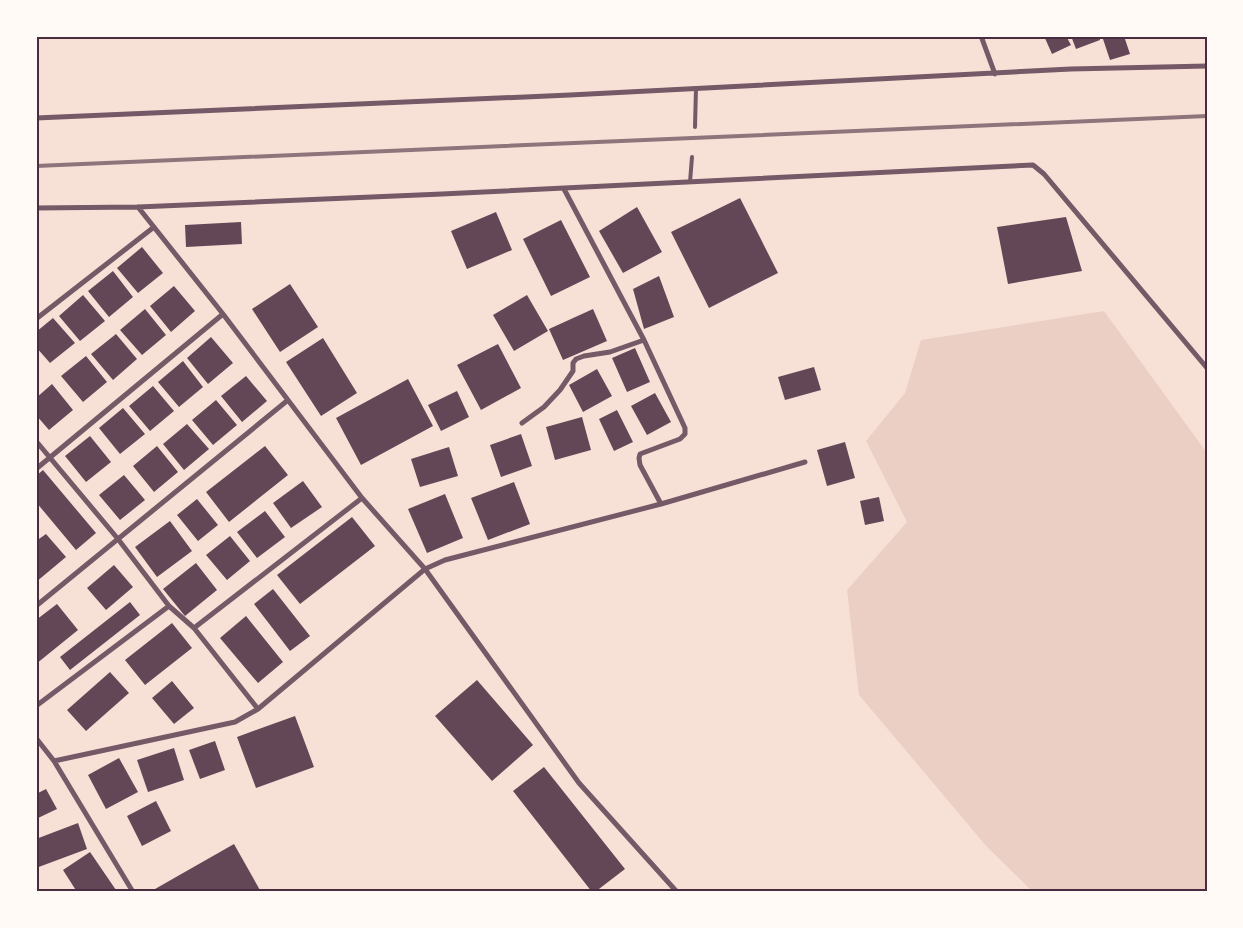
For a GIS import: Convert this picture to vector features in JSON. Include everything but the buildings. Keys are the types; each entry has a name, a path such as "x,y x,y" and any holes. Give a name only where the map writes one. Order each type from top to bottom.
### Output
{"street":[{"path":"981,36 995,74"},
{"path":"36,118 1070,69 1207,66"},
{"path":"36,208 138,207 564,189 1033,165 1044,174 1207,368"},
{"path":"564,189 644,340 685,428 685,434 680,439 640,454 640,464 661,504"},
{"path":"138,207 223,314 362,498 425,569 579,784 677,892"},
{"path":"36,319 154,227"},
{"path":"36,469 223,314"},
{"path":"522,423 544,406 560,390 573,371 573,363 576,359 610,352 644,340"},
{"path":"36,606 288,400"},
{"path":"36,441 118,540 169,606 194,628 258,709"},
{"path":"54,761 235,722 258,709 425,569 445,560 661,504 805,462"},
{"path":"194,628 362,498"},
{"path":"36,706 169,606"},
{"path":"36,738 54,761 133,892"}],"lane":[{"path":"695,127 696,88"},
{"path":"690,182 692,157"}],"shaded area":[{"path":"1104,311 1207,453 1207,892 1033,892 987,847 859,695 847,590 907,522 866,441 905,393 921,340"}],"railway":[{"path":"36,166 1207,116"}]}
